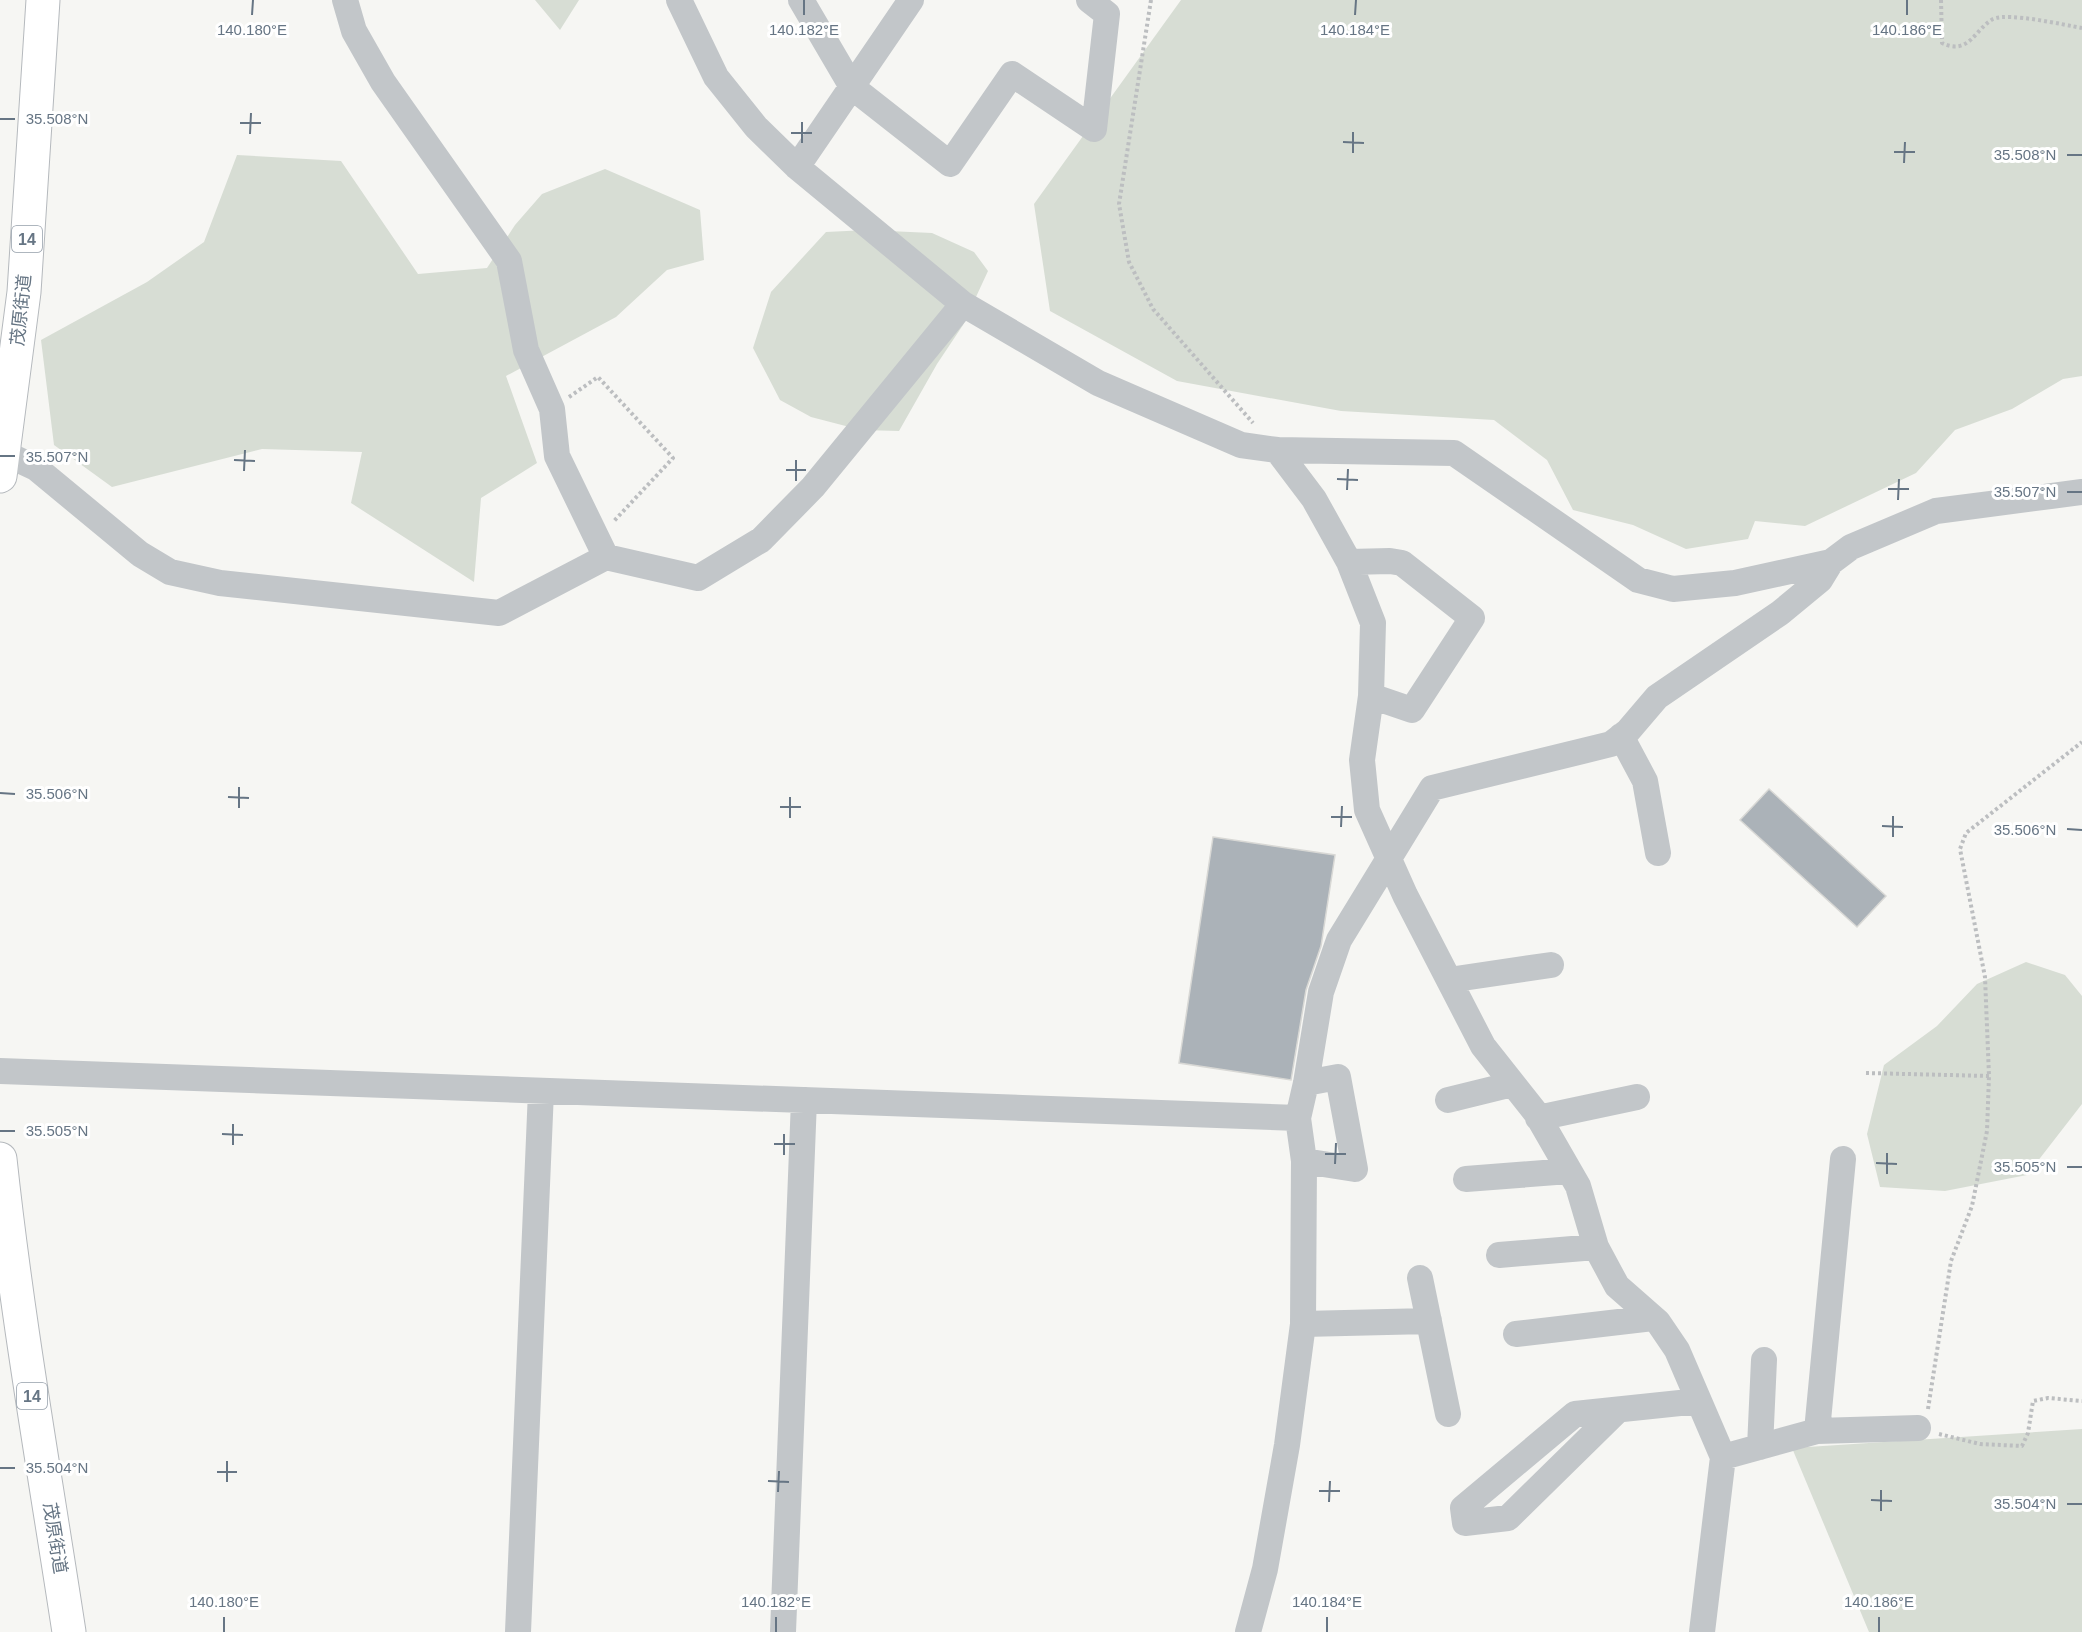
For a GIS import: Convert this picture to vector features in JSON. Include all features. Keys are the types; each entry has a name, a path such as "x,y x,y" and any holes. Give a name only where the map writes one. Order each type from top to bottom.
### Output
{"main road":[{"name":"茂原街道","path":"2,465 24,292 43,0"},
{"name":"茂原街道","path":"0,1159 28,1368 69,1632"}],"street":[{"path":"345,0 354,31 383,82 509,261 526,350 552,410 557,456 601,548 698,578 761,540 813,487 963,304"},
{"path":"679,0 716,77 756,127 797,167 963,304 1098,382 1241,445 1277,450 1454,453 1638,580 1673,589 1735,582 1831,562"},
{"path":"801,0 852,87 950,164 1012,75 1094,129 1107,14 1089,0"},
{"path":"797,167 911,0"},
{"path":"1277,450 1314,499 1350,562 1373,623 1371,696 1362,760 1367,810 1388,858 1483,1046 1538,1118 1578,1186 1596,1247 1617,1286 1658,1322 1677,1350 1723,1457 1702,1632"},
{"path":"2,465 36,468 140,554 170,572 220,583 499,613 601,548"},
{"path":"1248,1632 1265,1569 1287,1445 1303,1324 1304,1161 1298,1118 1321,992 1339,940 1432,788 1611,744 1628,731 1657,698 1780,613 1820,580 1831,562 1851,547 1936,512 2082,492"},
{"path":"1350,562 1402,563 1472,618 1412,710 1371,696"},
{"path":"1621,736 1645,781 1658,853"},
{"path":"1449,980 1551,965"},
{"path":"0,1071 1298,1118"},
{"path":"1304,1161 1355,1169 1338,1077 1306,1083"},
{"path":"1448,1100 1513,1084"},
{"path":"518,1632 541,1091"},
{"path":"1538,1118 1637,1097"},
{"path":"783,1632 804,1100"},
{"path":"1817,1431 1843,1159"},
{"path":"1466,1179 1569,1171"},
{"path":"1499,1255 1596,1247"},
{"path":"1420,1278 1448,1414"},
{"path":"1516,1334 1653,1318"},
{"path":"1303,1324 1429,1321"},
{"path":"1760,1447 1764,1360"},
{"path":"1618,1410 1508,1518 1464,1515 1575,1414 1699,1401"},
{"path":"1723,1457 1817,1431 1918,1428"}],"path":[{"path":"1151,0 1119,204 1129,262 1153,309 1277,450"},
{"path":"1941,0 1942,43 1949,47 1962,46 1994,18 2049,21 2082,28"},
{"path":"552,410 598,377 674,458 601,548"},
{"path":"2082,742 1966,833 1960,849 1985,977 1989,1076 1987,1131 1974,1196 1951,1262 1928,1408 1918,1428 1980,1444 2022,1446 2028,1433 2033,1401 2048,1398 2082,1401"},
{"path":"1866,1073 1989,1076"}],"shaded area":[{"path":"535,0 579,0 560,30"},
{"path":"1181,0 2082,0 2082,376 2063,379 2012,409 1955,430 1916,473 1805,526 1755,521 1748,539 1686,549 1633,525 1573,510 1547,460 1494,420 1341,411 1177,381 1050,311 1034,204"},
{"path":"237,155 341,161 418,274 487,268 515,225 542,194 605,169 700,210 704,260 667,270 616,317 506,376 537,463 481,498 474,582 351,503 362,452 262,449 112,487 54,445 41,340 147,282 204,242"},
{"path":"867,230 932,233 974,252 988,271 963,325 937,364 899,431 861,430 811,417 780,400 753,348 771,292 826,232"},
{"path":"2026,962 2065,975 2082,996 2082,1104 2027,1175 1945,1191 1880,1187 1867,1134 1884,1065 1937,1026 1977,984"},
{"path":"2082,1429 2082,1632 1869,1632 1792,1448"}],"building":[{"path":"1769,789 1886,896 1857,927 1740,820"},
{"path":"1213,837 1335,855 1321,946 1306,990 1291,1080 1179,1063"}]}
